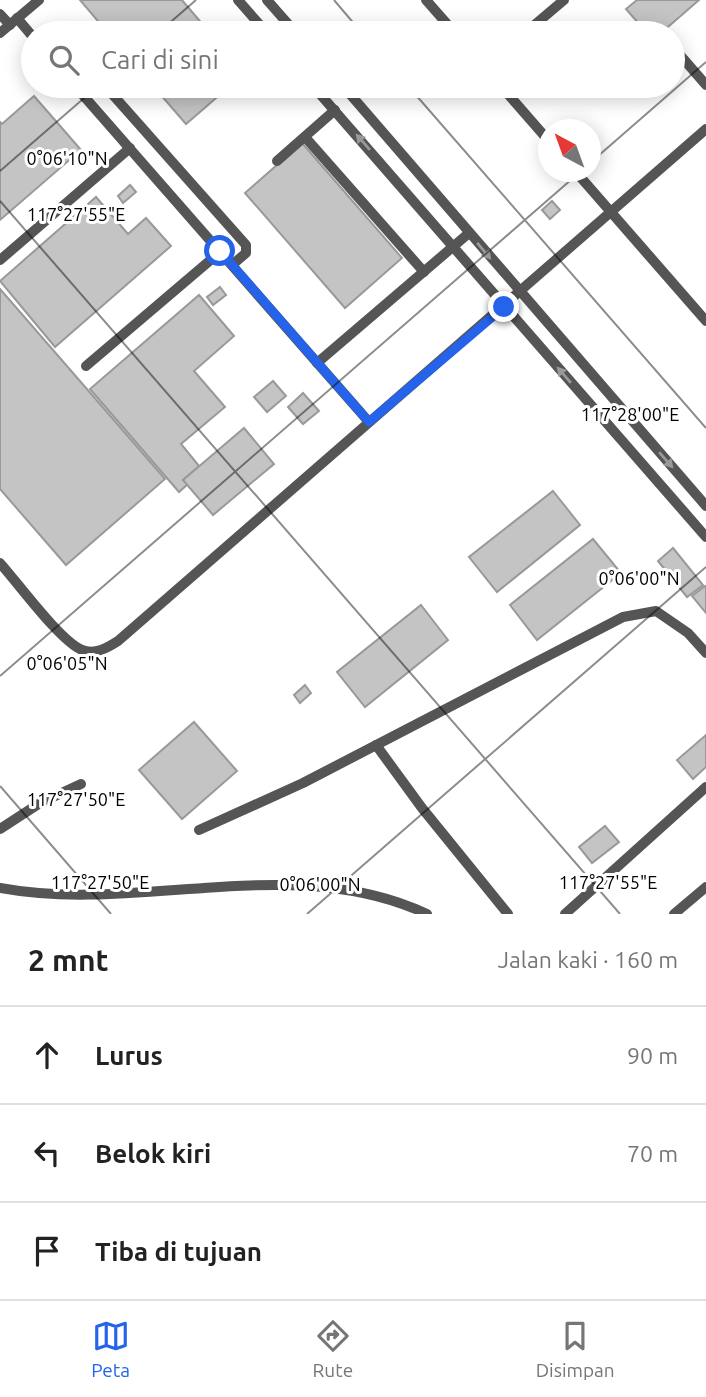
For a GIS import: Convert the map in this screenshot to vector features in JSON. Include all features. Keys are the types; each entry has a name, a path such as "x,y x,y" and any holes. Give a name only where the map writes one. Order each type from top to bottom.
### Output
{"lane":[{"path":"0,33 38,0"},
{"path":"239,0 257,21"},
{"path":"267,0 285,21"},
{"path":"426,0 444,21"},
{"path":"539,21 564,0"},
{"path":"0,14 21,28"},
{"path":"685,61 706,85"},
{"path":"86,98 369,422"},
{"path":"116,98 246,246 246,253 232,265"},
{"path":"324,98 706,537"},
{"path":"353,98 706,506"},
{"path":"511,98 538,129"},
{"path":"277,161 335,110"},
{"path":"0,562 66,638 83,651 102,651 118,641 520,294 706,128"},
{"path":"305,137 424,272"},
{"path":"0,260 130,148"},
{"path":"585,182 704,314"},
{"path":"317,363 469,233"},
{"path":"86,366 220,251"},
{"path":"199,830 303,783 623,617 656,611 688,633 706,653"},
{"path":"376,745 422,808 509,914"},
{"path":"0,829 40,803 81,784"},
{"path":"565,914 706,787"},
{"path":"674,914 706,887"},
{"path":"0,888 23,894 80,899 287,889 355,891 395,899 427,914"}],"building":[{"path":"80,0 182,0 200,21 98,21"},
{"path":"637,0 699,0 675,21 636,21 626,9"},
{"path":"32,98 36,98 81,150 0,220 0,122 2,124"},
{"path":"163,98 216,98 186,124"},
{"path":"302,143 402,258 345,308 245,193"},
{"path":"130,185 136,192 123,203 118,196"},
{"path":"96,197 128,234 146,218 171,246 55,347 0,281"},
{"path":"552,201 560,210 550,219 542,210"},
{"path":"220,287 226,295 213,305 207,297"},
{"path":"0,289 165,479 66,565 0,489"},
{"path":"199,295 234,336 194,371 225,407 181,444 199,466 183,480 188,484 179,492 90,389"},
{"path":"273,381 286,396 267,412 254,397"},
{"path":"303,393 319,411 303,424 288,407"},
{"path":"244,428 274,464 213,515 183,480"},
{"path":"553,491 580,525 497,592 469,557"},
{"path":"593,539 621,573 537,640 510,605"},
{"path":"673,548 703,585 687,597 658,561"},
{"path":"705,586 706,588 706,613 692,596"},
{"path":"421,605 448,640 365,707 337,672"},
{"path":"305,685 311,693 300,703 294,695"},
{"path":"194,722 237,771 182,819 139,770"},
{"path":"706,735 706,767 693,779 677,760"},
{"path":"605,826 619,842 592,863 579,847"}],"route":[{"path":"220,251 369,422 504,307"}]}
